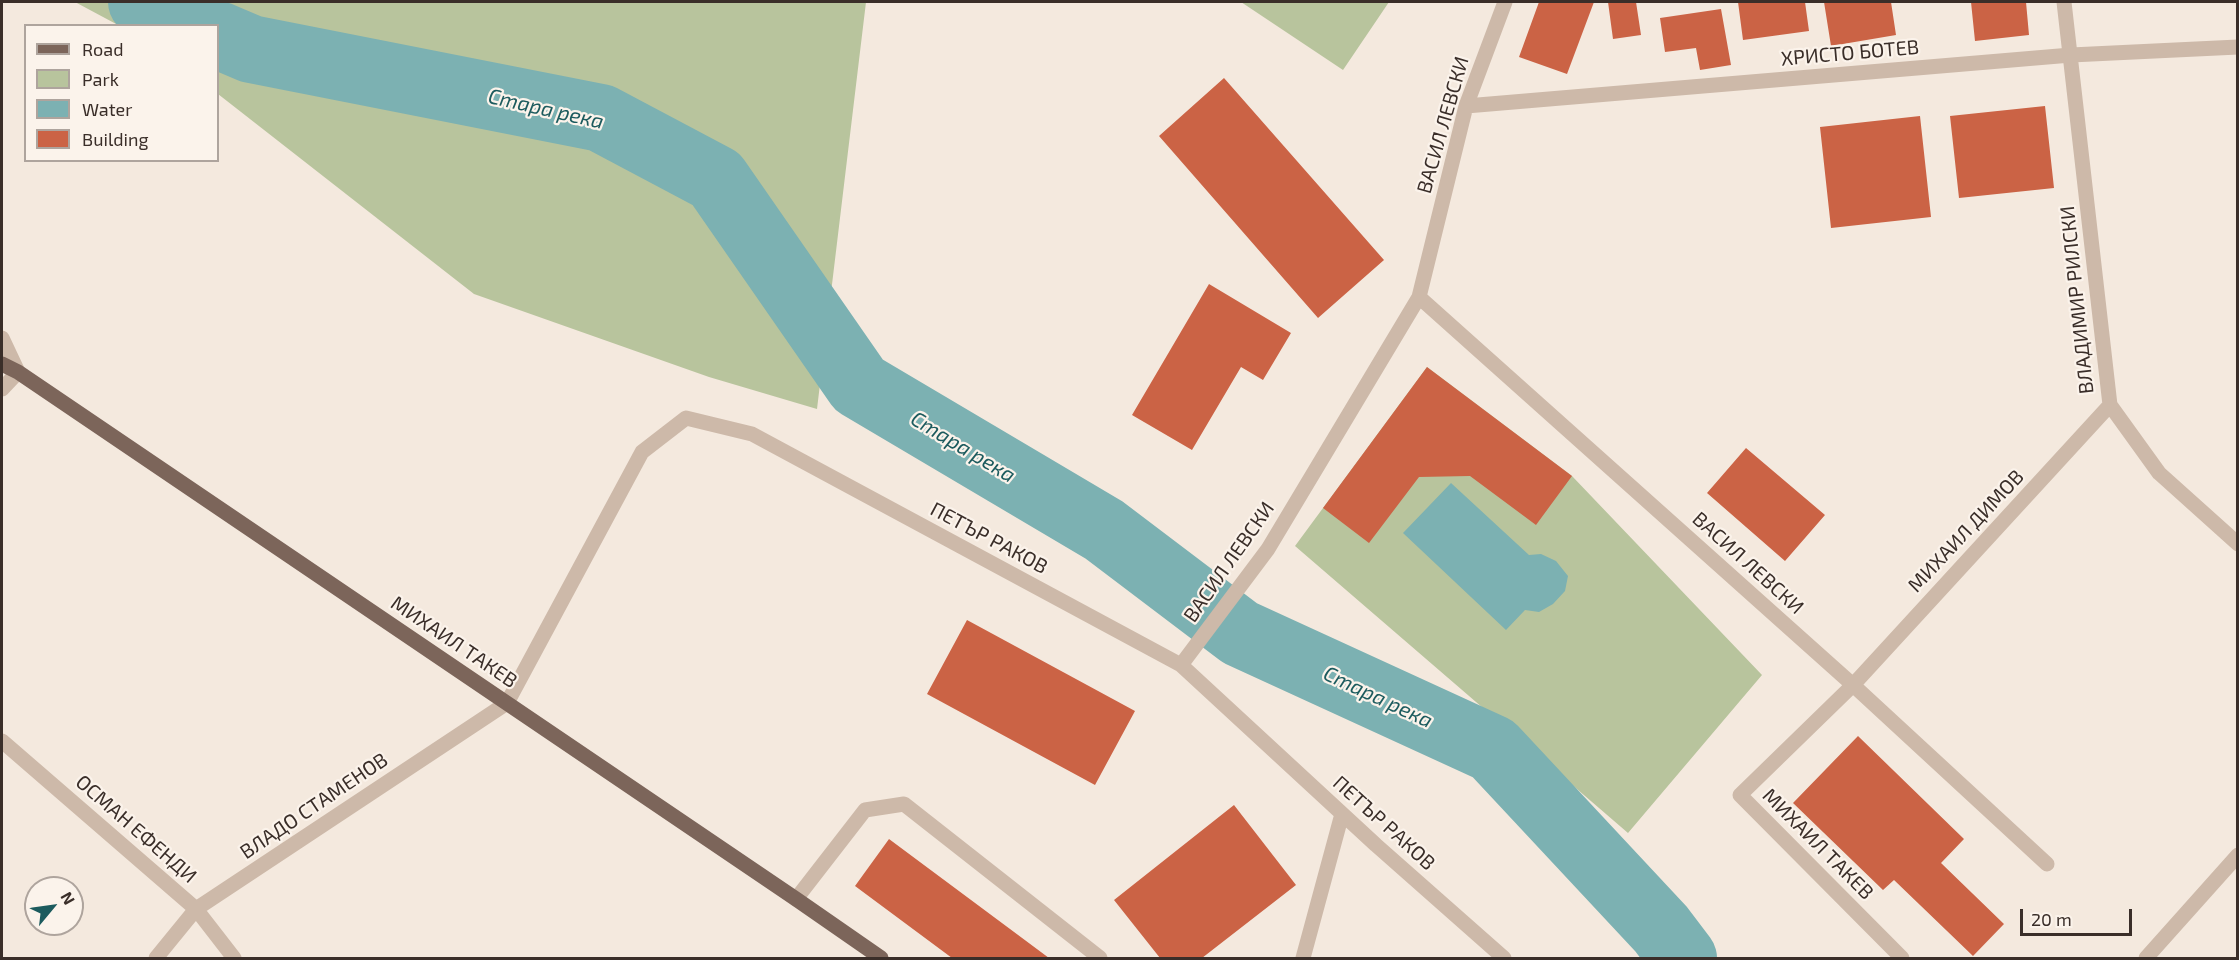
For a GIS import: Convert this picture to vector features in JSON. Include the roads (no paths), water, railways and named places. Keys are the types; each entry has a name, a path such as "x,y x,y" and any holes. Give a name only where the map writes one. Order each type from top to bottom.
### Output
{"main road":[{"name":"МИХАИЛ ТАКЕВ","path":"2,364 18,372 880,958"}],"street":[{"name":"ВАСИЛ ЛЕВСКИ","path":"1182,664 1268,549 1419,297 1466,106 1505,2"},
{"name":"ВЛАДИМИР РИЛСКИ","path":"2064,2 2110,405 2159,473 2238,544"},
{"name":"ХРИСТО БОТЕВ","path":"1466,106 2071,55 2238,47"},
{"name":"ВАСИЛ ЛЕВСКИ","path":"1419,297 1853,685 2047,864"},
{"path":"2,338 18,372 2,389"},
{"name":"МИХАИЛ ДИМОВ","path":"1853,685 2110,405"},
{"name":"ПЕТЪР РАКОВ","path":"507,703 642,453 686,418 752,434 1182,664 1342,813 1504,958"},
{"name":"МИХАИЛ ТАКЕВ","path":"1853,685 1740,795 1902,958"},
{"name":"ВЛАДО СТАМЕНОВ","path":"156,958 196,909 507,703"},
{"name":"ОСМАН ЕФЕНДИ","path":"2,741 196,909 234,958"},
{"path":"796,899 865,810 904,804 1100,958"},
{"path":"1303,958 1342,813"},
{"path":"2146,958 2238,855"}],"water":[{"path":"1451,483 1529,555 1541,554 1556,561 1568,576 1565,591 1553,604 1539,612 1525,610 1506,630 1403,533"}],"waterway":[{"name":"Стара река","path":"142,2 192,24"},
{"name":"Стара река","path":"219,35 251,49 601,118 716,179 859,385 1104,530 1240,633 1493,749 1661,929 1683,958"}]}
